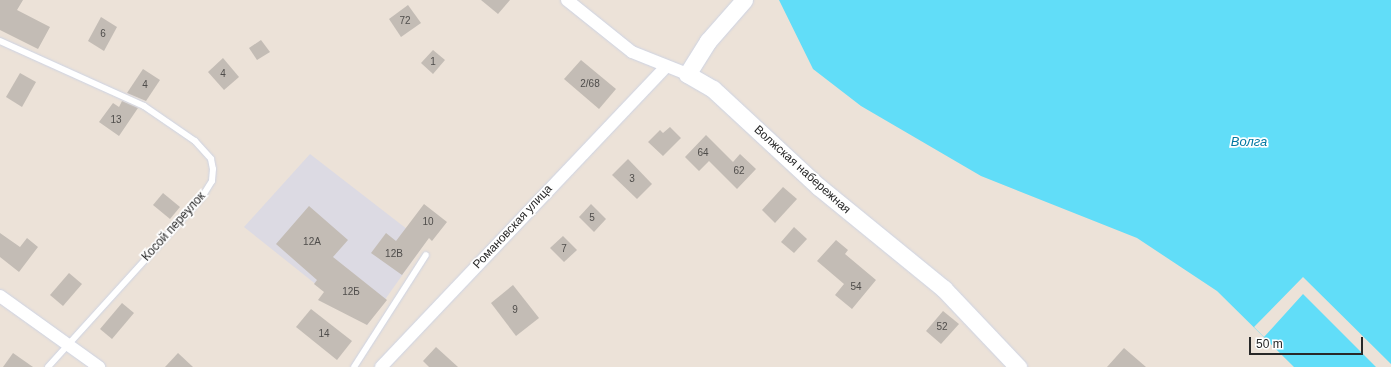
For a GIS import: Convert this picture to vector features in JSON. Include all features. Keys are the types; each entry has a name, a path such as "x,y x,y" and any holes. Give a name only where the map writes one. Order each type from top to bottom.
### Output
{"street":[{"name":"Волжская набережная","path":"567,0 632,52 665,68 687,74 713,89 819,187 944,289 1018,367"},
{"path":"687,74 708,41 744,0"},
{"name":"Романовская улица","path":"381,367 647,89 665,68"},
{"path":"0,296 99,367"}],"lane":[{"name":"Косой переулок","path":"0,41 144,106 195,141 211,159 213,169 212,181 202,197 67,344 48,367"},
{"path":"354,367 426,255"}],"shaded area":[{"path":"310,154 425,243 367,325 244,227"}],"water":[{"name":"Волга","path":"779,0 1391,0 1391,367 1294,367 1217,291 1137,238 981,176 861,106 813,69"}],"pier":[{"path":"1303,277 1391,364 1391,367 1376,367 1303,294 1264,337 1254,327"}],"building":[{"path":"0,0 23,0 17,10 50,27 38,49 0,30"},
{"path":"481,0 510,0 498,14"},
{"path":"408,5 421,23 401,37 389,19"},
{"path":"101,17 117,27 104,51 88,41"},
{"path":"261,40 270,52 257,60 249,48"},
{"path":"433,50 445,60 433,74 421,63"},
{"path":"223,58 239,77 224,90 208,72"},
{"path":"581,60 616,89 599,109 564,79"},
{"path":"143,69 160,80 146,101 127,93"},
{"path":"20,73 36,82 22,107 6,97"},
{"path":"122,101 138,108 119,136 99,122 113,103 119,107"},
{"path":"670,127 681,138 663,156 648,142 660,130 663,133"},
{"path":"706,135 733,162 740,154 756,169 737,189 709,161 699,171 685,157"},
{"path":"628,159 652,184 637,199 612,175"},
{"path":"783,187 797,199 775,223 762,210"},
{"path":"163,193 180,207 170,219 153,205"},
{"path":"424,204 447,222 432,241 429,238 402,275 371,253 386,233 396,241"},
{"path":"591,204 606,219 594,232 579,217"},
{"path":"309,206 348,240 333,257 387,300 367,325 318,300 324,292 314,284 317,280 276,244"},
{"path":"794,227 807,239 794,253 781,242"},
{"path":"0,233 20,247 27,238 38,247 19,272 0,257"},
{"path":"563,236 577,250 564,262 550,248"},
{"path":"836,240 848,250 845,254 876,280 852,309 835,295 844,284 817,261"},
{"path":"69,273 82,284 63,306 50,295"},
{"path":"513,285 539,318 516,336 491,303"},
{"path":"122,303 134,313 112,339 100,329"},
{"path":"311,309 352,341 337,360 296,327"},
{"path":"943,311 959,324 941,344 926,331"},
{"path":"436,347 458,367 429,367 423,361"},
{"path":"1124,348 1146,367 1107,367"},
{"path":"13,353 33,367 3,367"},
{"path":"178,353 193,367 165,367"}]}
